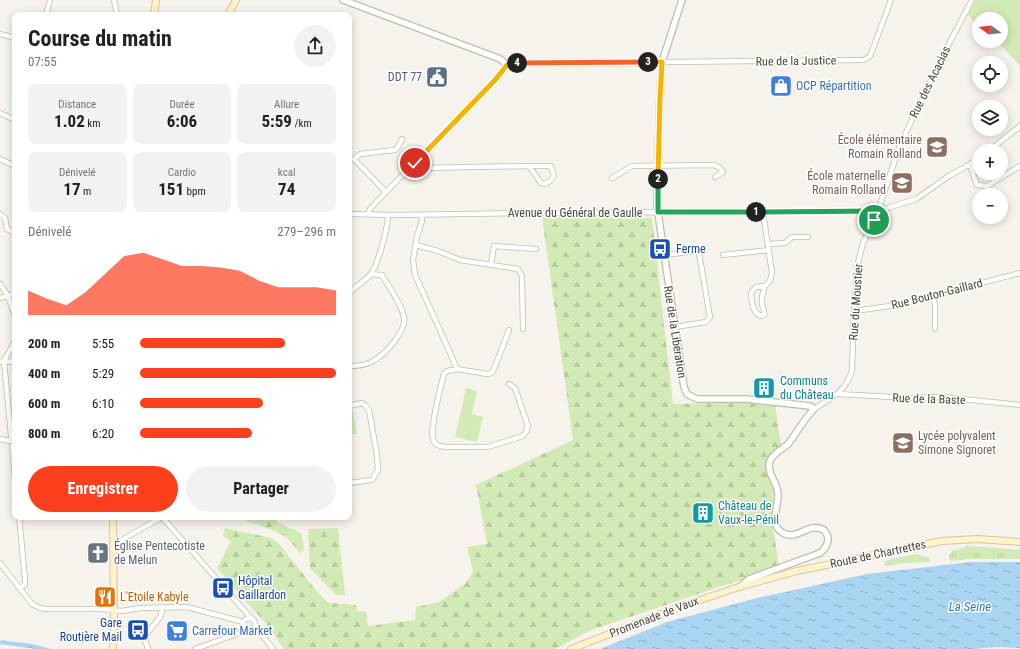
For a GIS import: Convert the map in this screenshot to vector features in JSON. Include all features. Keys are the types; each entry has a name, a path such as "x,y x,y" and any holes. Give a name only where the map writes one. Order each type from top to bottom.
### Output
{"main road":[{"path":"154,12 156,0"},
{"path":"230,12 236,0"},
{"path":"112,649 114,624 113,520"},
{"name":"Route de Chartrettes","path":"739,587 808,569 931,543 968,539 1020,542"},
{"name":"Promenade de Vaux","path":"571,649 648,618 739,587"}],"street":[{"path":"47,12 50,0"},
{"path":"114,0 116,12"},
{"path":"343,0 356,2 495,57 507,65"},
{"name":"Rue de la Libération","path":"682,0 662,62 658,166 658,212 684,386 686,392 697,399 746,399 810,406 814,410"},
{"name":"Rue de la Justice","path":"662,62 864,60 870,56 891,0"},
{"name":"Rue des Acacias","path":"878,211 900,145 939,63 972,0"},
{"path":"0,34 12,37"},
{"path":"368,214 386,192 495,80 507,65 522,63 662,62"},
{"path":"0,113 12,119"},
{"path":"998,144 1020,126"},
{"path":"352,158 360,154 395,150 402,139"},
{"path":"0,159 12,165"},
{"path":"352,160 386,192"},
{"path":"415,163 420,168 529,166 551,166 554,176 550,182 545,184 541,183 529,166"},
{"path":"612,178 632,166 714,165 720,168 723,172 715,177"},
{"path":"970,165 977,185 987,186 1020,166"},
{"name":"Avenue du Général de Gaulle","path":"352,214 421,215 878,211 916,199 949,176 970,165"},
{"path":"764,211 772,273 770,282 765,286 756,287 751,293 753,309 761,316 765,312 762,304 762,295 765,286"},
{"name":"Rue du Moustier","path":"838,394 845,385 852,371 854,311 860,252 878,211"},
{"path":"0,214 4,218 7,228 12,231"},
{"path":"352,291 371,274 377,261 385,234 388,215"},
{"path":"421,215 422,221 417,236 413,260 415,275 457,369"},
{"path":"768,244 785,243 792,238 808,237"},
{"path":"416,245 438,251 460,260 491,264 520,271 522,276 523,329"},
{"path":"491,264 494,246 536,248"},
{"path":"723,255 769,250"},
{"path":"664,255 696,251 699,253 710,317 706,322 675,326"},
{"name":"Rue Bouton-Gaillard","path":"854,311 897,305 1020,273"},
{"path":"352,365 371,362 378,359 400,334 404,323 402,310 382,275 371,274"},
{"path":"0,284 8,296 12,307"},
{"path":"0,298 12,295"},
{"path":"932,296 935,304 935,329"},
{"path":"509,330 492,372 487,374 457,369 448,371 444,374 436,404 432,436 434,442 439,446 445,447 488,447 523,436 528,426 515,388 509,384"},
{"path":"12,346 2,362 12,435"},
{"path":"739,587 749,579 820,553 826,547 828,535 821,528 813,527 791,535 778,529 775,520 778,494 770,469 770,460 789,442 805,418 838,394"},
{"name":"Rue de la Baste","path":"838,394 910,398 943,397 1020,405"},
{"path":"352,405 362,403 369,410 378,455 378,470 372,480 352,483"},
{"path":"0,439 12,442"},
{"path":"19,520 25,579 25,585 20,588"},
{"path":"113,546 157,520"},
{"path":"165,520 255,622 255,626 273,649"},
{"path":"0,563 32,604 40,608 114,610 130,610 140,608 162,610 187,608 243,622 246,619 251,618"},
{"path":"148,649 145,641 146,634 161,616 162,610"},
{"path":"243,622 243,626 248,630"},
{"path":"195,649 253,629 255,626"},
{"path":"113,633 119,629"}],"green space":[{"path":"976,0 1020,0 1020,66 1003,48 1008,48 1008,12 972,12 972,20 968,15"},
{"path":"542,217 652,218 673,404 760,402 775,404 781,446 768,459 774,489 772,520 779,567 591,630 555,649 284,649 267,625 217,568 231,541 223,536 225,528 271,538 279,544 319,594 329,603 356,605 357,611 366,612 368,626 415,620 416,607 439,602 465,584 473,572 467,547 487,544 476,485 573,440"},
{"path":"466,388 477,391 472,414 483,417 477,442 455,437"},
{"path":"352,411 357,434 352,435"},
{"path":"244,520 276,520 279,524 275,531"},
{"path":"280,523 300,533 302,536 304,550 300,553 287,538 275,531"},
{"path":"338,528 345,595 336,595 310,568 308,529"},
{"path":"968,546 1020,550 1020,559 971,559 950,561 949,556 952,551"},
{"path":"916,554 930,558 930,562 903,563 885,566 884,561"}],"water":[{"name":"La Seine","path":"971,562 1020,562 1020,648 600,649 667,622 757,598 867,574"},
{"path":"4,640 32,644 51,649 36,649 0,644 0,641"}],"place":[{"name":"DDT 77","path":"437,77"},
{"name":"OCP Répartition","path":"781,86"},
{"name":"École élémentaire Romain Rolland","path":"937,147"},
{"name":"École maternelle Romain Rolland","path":"902,183"},
{"name":"Ferme","path":"660,249"},
{"name":"Communs du Château","path":"764,388"},
{"name":"Lycée polyvalent Simone Signoret","path":"903,443"},
{"name":"Château de Vaux-le-Pénil","path":"703,513"},
{"name":"Église Pentecotiste de Melun","path":"98,553"},
{"name":"Hôpital Gaillardon","path":"223,588"},
{"name":"L'Etoile Kabyle","path":"105,597"},
{"name":"Gare Routière Mail","path":"138,630"},
{"name":"Carrefour Market","path":"177,631"}],"route":[{"path":"415,163 501,74 507,65 515,63 662,62 658,212 878,211 874,220"}]}
